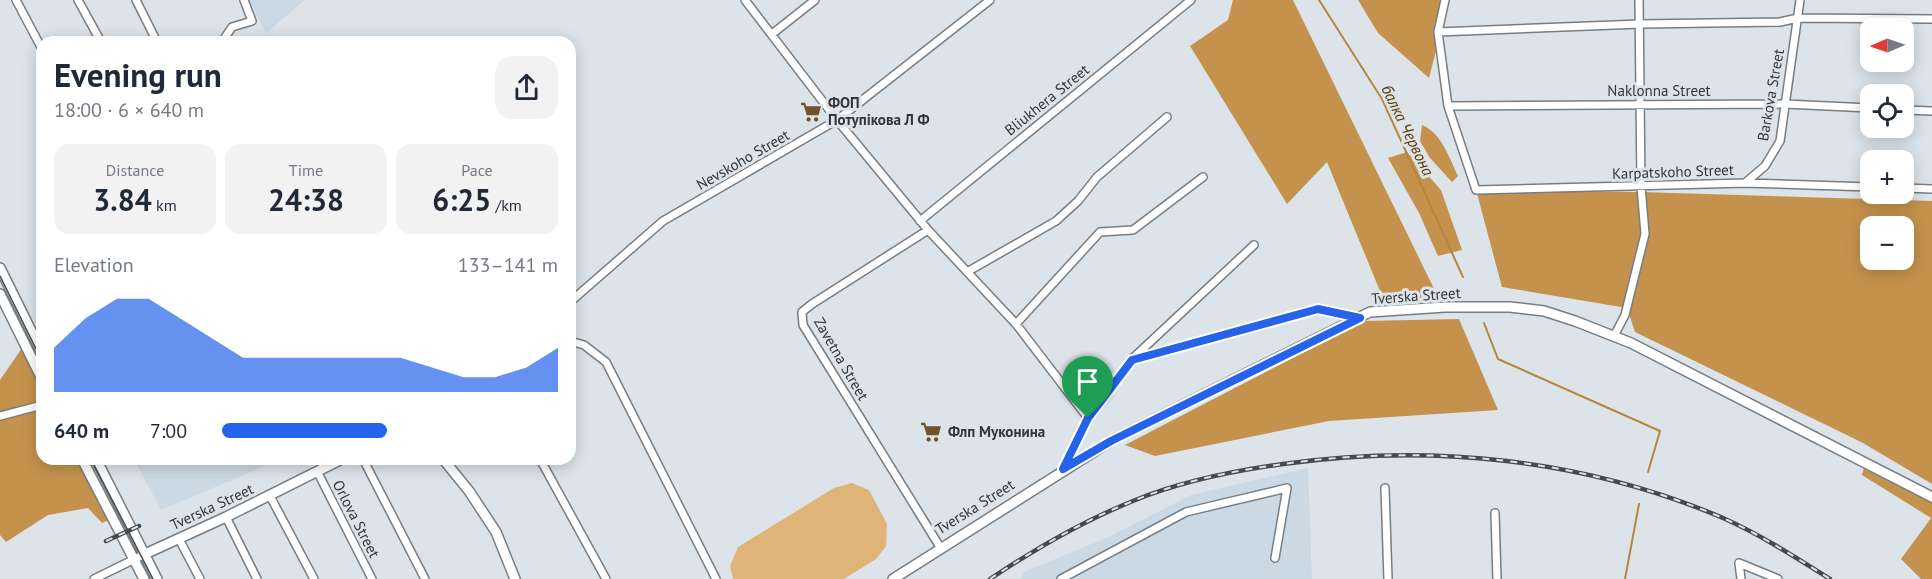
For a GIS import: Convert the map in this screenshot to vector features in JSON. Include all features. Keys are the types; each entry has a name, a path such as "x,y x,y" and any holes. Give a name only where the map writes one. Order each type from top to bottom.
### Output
{"main road":[{"path":"0,268 36,341"},
{"path":"0,294 36,367"},
{"name":"Tverska Street","path":"893,579 1063,469 1111,441 1370,312 1445,307 1510,307 1544,311 1614,336 1652,354 1932,497"},
{"path":"85,465 144,579"},
{"path":"99,465 157,579"},
{"name":"Tverska Street","path":"145,554 270,496 330,465"},
{"path":"447,465 469,491 496,532 515,579"}],"street":[{"path":"16,0 36,38"},
{"path":"78,0 98,36"},
{"path":"136,0 155,36"},
{"path":"226,36 232,27 252,21 244,0"},
{"path":"746,0 837,120 920,221 1016,324 1088,418"},
{"path":"772,34 816,0"},
{"name":"Nevskoho Street","path":"576,298 663,221 837,120 990,0"},
{"name":"Bliukhera Street","path":"920,221 1191,0"},
{"path":"1445,0 1438,32 1448,106"},
{"path":"1614,336 1625,315 1645,234 1641,186 1639,0"},
{"name":"Barkova Street","path":"1745,183 1765,166 1780,141 1800,0"},
{"path":"1438,32 1640,24 1780,22 1798,18 1932,19"},
{"name":"Naklonna Street","path":"1448,106 1785,104 1860,108"},
{"name":"Karpatskoho Street","path":"1448,106 1476,190 1745,183 1860,187"},
{"path":"1914,110 1932,111"},
{"path":"967,272 1056,221 1078,201 1097,177 1167,117"},
{"path":"1016,324 1100,232 1133,230 1203,177"},
{"path":"1914,188 1932,189"},
{"name":"Zavetna Street","path":"928,230 802,312 803,325 940,547"},
{"path":"1063,469 1088,418 1132,360 1254,245"},
{"path":"1132,360 1318,309 1360,318"},
{"path":"576,343 584,345 606,362 716,579"},
{"path":"0,416 36,407"},
{"path":"366,465 425,579"},
{"path":"543,465 606,579"},
{"name":"Orlova Street","path":"317,471 372,579"},
{"path":"1061,579 1186,512 1287,488 1275,558"},
{"path":"1385,488 1388,579"},
{"path":"270,496 314,579"},
{"path":"1495,513 1497,579"},
{"path":"226,517 257,579"},
{"path":"179,539 200,579"},
{"name":"Tverska Street","path":"94,579 145,554"},
{"path":"1741,579 1739,563 1778,579"}],"shaded area":[{"path":"249,0 305,0 266,33"},
{"path":"1233,0 1293,0 1439,299 1382,296 1327,162 1287,204 1190,46 1228,20"},
{"path":"1358,0 1449,0 1429,78 1378,33"},
{"path":"1422,125 1435,134 1444,147 1458,176 1452,182 1430,158 1420,141"},
{"path":"1407,152 1441,190 1462,250 1438,256 1419,213 1388,158"},
{"path":"1476,190 1860,199 1860,204 1914,204 1914,200 1932,201 1932,484 1863,443 1635,332 1627,308 1502,287"},
{"path":"1459,319 1498,410 1329,421 1155,456 1125,445 1364,321"},
{"path":"22,348 36,376 36,465 81,465 109,520 102,523 88,508 48,515 6,542 0,535 0,380"},
{"path":"137,465 267,465 161,510"},
{"path":"1308,468 1312,579 1021,579 1024,572 1106,538 1191,495"},
{"path":"1864,468 1932,502 1932,579 1921,579 1901,559 1931,518 1862,475"},
{"path":"852,483 869,490 887,524 886,546 876,559 844,579 733,579 730,566 738,547 834,488"}],"waterway":[{"name":"балка Червона","path":"1319,0 1382,99 1463,277"},
{"name":"балка Червона","path":"1484,323 1498,359 1660,431 1648,472"},
{"name":"балка Червона","path":"1625,579 1639,504"}],"tram line":[{"path":"0,276 36,349"},
{"path":"94,465 153,579"}],"railway":[{"path":"990,579 1042,546 1114,509 1188,482 1283,464 1395,455 1451,456 1507,461 1562,469 1617,482 1671,498 1723,518 1764,539 1830,579"},
{"path":"106,541 139,526"}],"place":[{"name":"ФОП Потупікова Л Ф","path":"811,112"},
{"name":"Флп Муконина","path":"931,432"}],"route":[{"path":"1318,309 1360,318 1111,441 1063,469 1088,418 1132,360 1318,309"}]}
